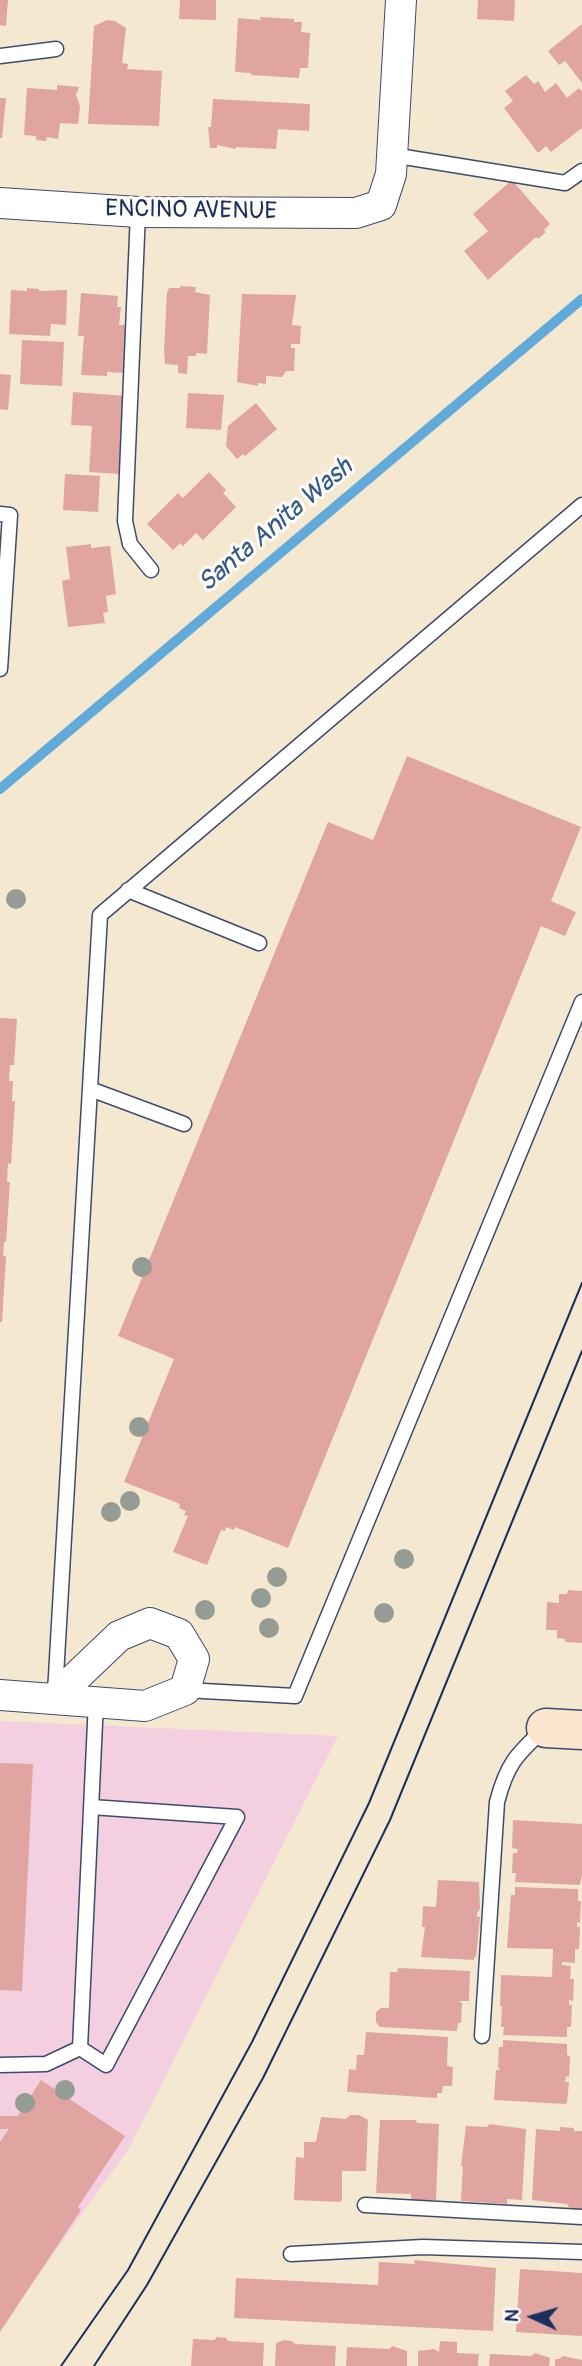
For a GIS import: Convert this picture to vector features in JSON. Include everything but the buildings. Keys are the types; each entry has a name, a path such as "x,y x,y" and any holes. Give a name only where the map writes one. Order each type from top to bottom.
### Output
{"street":[{"path":"392,155 401,0"},
{"name":"ENCINO AVENUE","path":"0,203 138,212 356,213 381,205 391,174 392,155"},
{"path":"0,1695 145,1706 185,1690 194,1659 179,1634 150,1623 119,1636 55,1698"}],"lane":[{"path":"0,56 56,50"},
{"path":"392,155 565,183 582,171"},
{"path":"138,212 125,521 130,544 151,570"},
{"path":"55,1698 100,915 582,505"},
{"path":"0,514 10,515 0,669"},
{"path":"128,890 259,943"},
{"path":"185,1690 295,1696 582,1002"},
{"path":"90,1089 184,1124"},
{"path":"80,2048 96,1701"},
{"path":"482,2036 497,1802 504,1777 516,1755 564,1729"},
{"path":"80,2048 106,2065 237,1817 91,1807"},
{"path":"0,2065 46,2064 80,2048"},
{"path":"365,2205 582,2217"},
{"path":"291,2254 423,2247 582,2252"}],"shaded area":[{"path":"0,1721 338,1736 128,2150 0,2328"}],"waterway":[{"name":"Santa Anita Wash","path":"0,789 582,299"}],"tram line":[{"path":"61,2366 128,2270 252,2042 369,1803 582,1283"},
{"path":"94,2366 147,2285 263,2078 390,1820 582,1351"}]}
